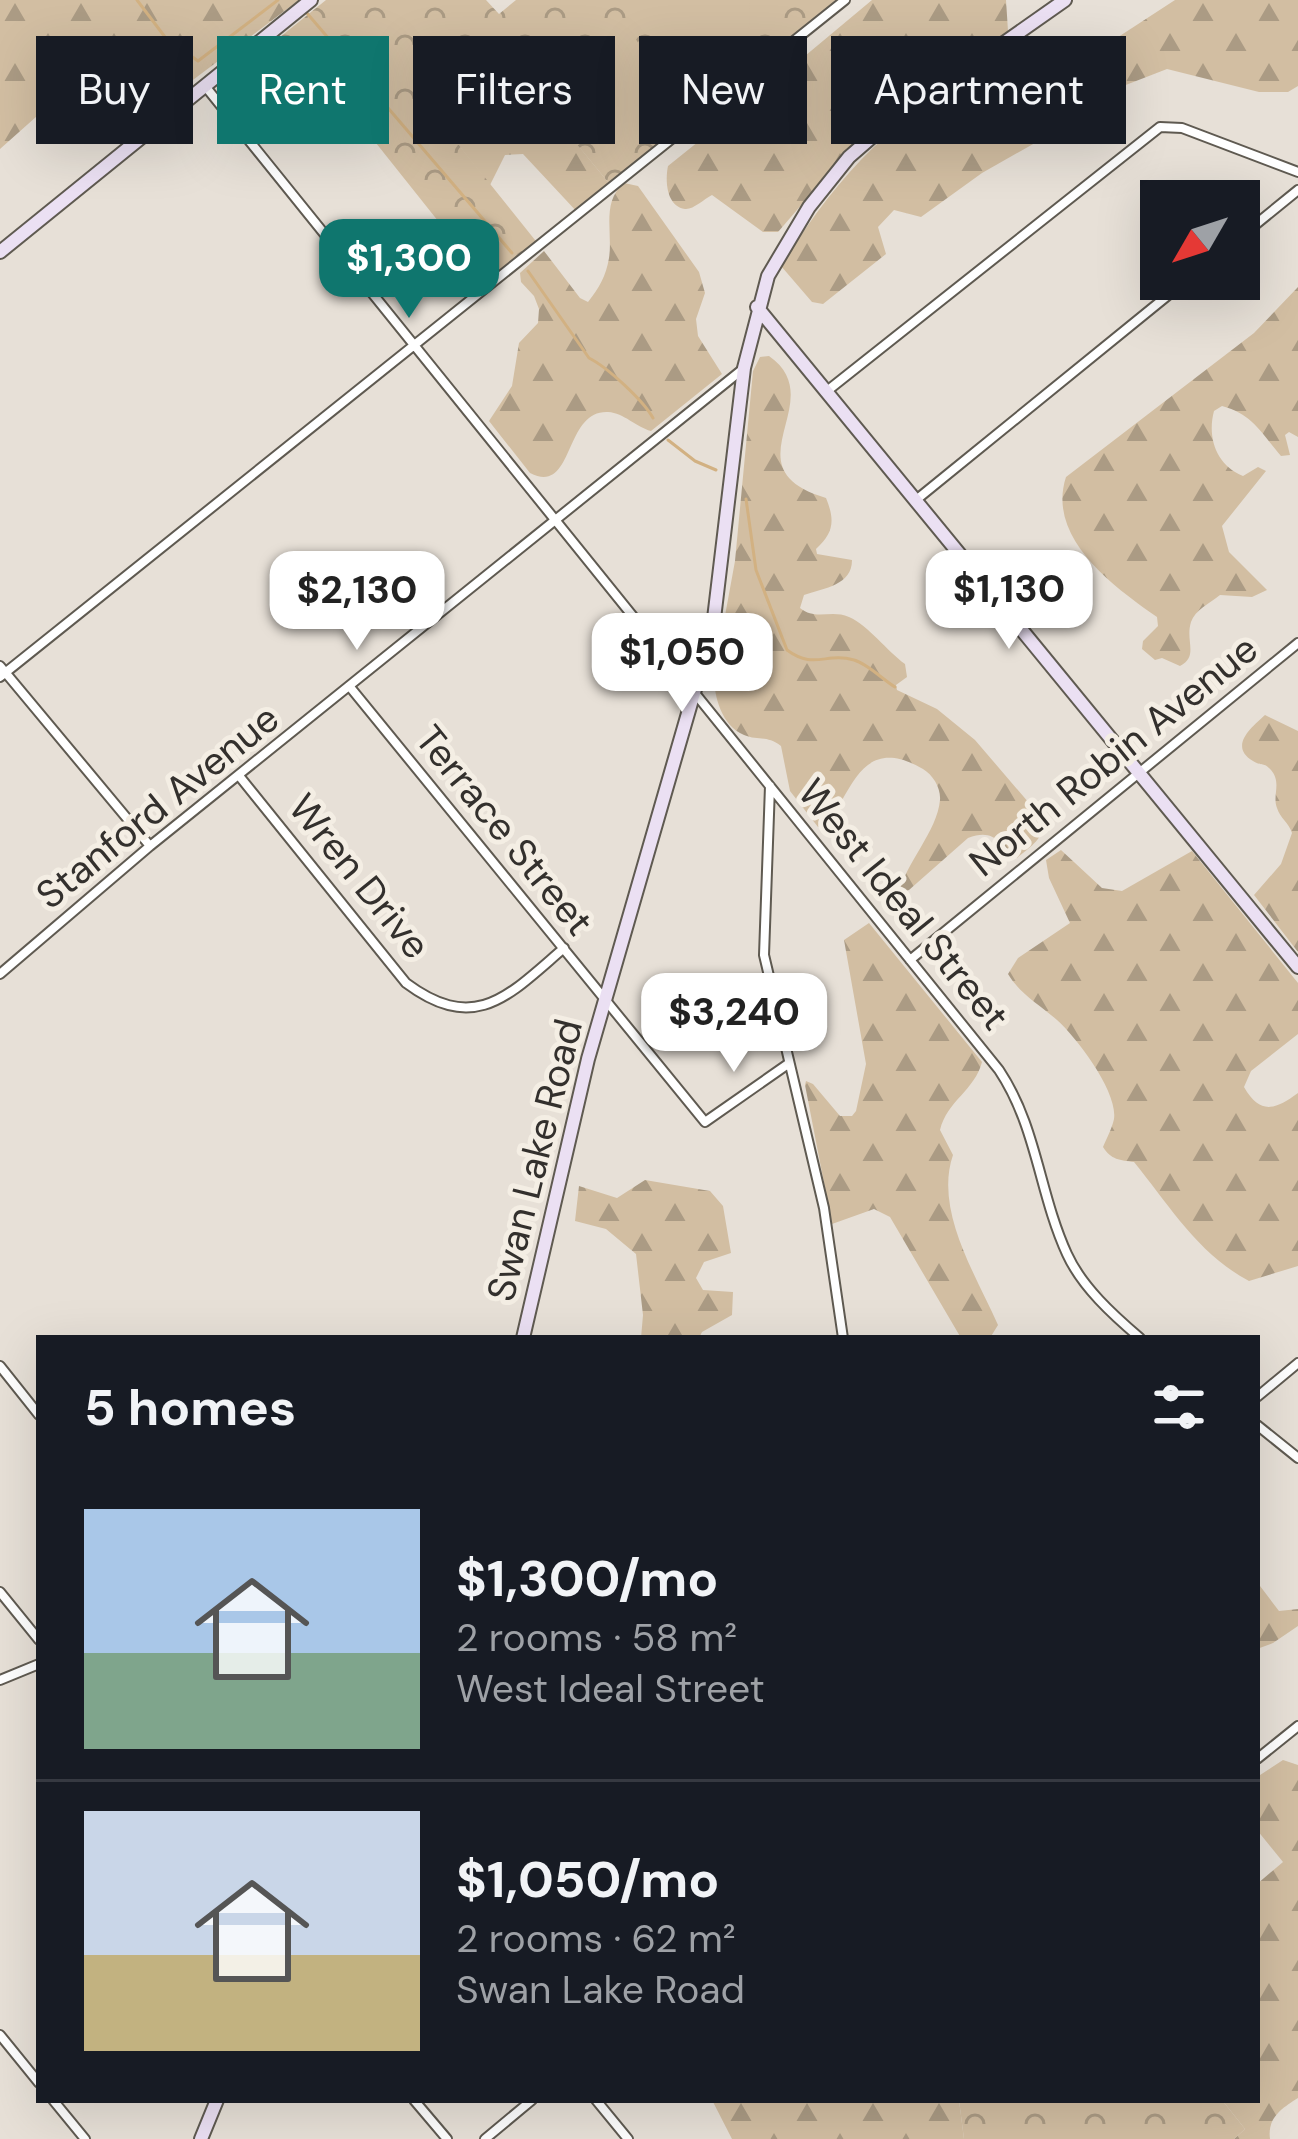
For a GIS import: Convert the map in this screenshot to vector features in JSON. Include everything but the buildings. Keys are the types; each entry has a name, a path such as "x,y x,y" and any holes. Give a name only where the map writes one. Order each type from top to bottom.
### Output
{"street":[{"path":"150,846 2,672 845,0"},
{"name":"Swan Lake Road","path":"524,1335 604,1001 718,603 744,368 757,307 776,260 808,207 849,157 880,130 1065,0"},
{"path":"0,252 305,5"},
{"name":"West Ideal Street","path":"205,86 1011,1088 1029,1127 1068,1256 1097,1297 1137,1335"},
{"path":"827,391 1160,127 1182,128 1298,172"},
{"path":"1260,221 1298,190"},
{"path":"916,500 1162,300"},
{"path":"757,307 1298,967"},
{"name":"Stanford Avenue","path":"0,974 150,846 744,368"},
{"name":"North Robin Avenue","path":"910,960 1298,643"},
{"name":"Terrace Street","path":"350,687 705,1122 788,1064"},
{"name":"Wren Drive","path":"240,777 406,983 428,999 466,1010 502,1001 564,948"},
{"path":"770,784 764,955 824,1208 843,1335"},
{"path":"1260,1395 1298,1363"},
{"path":"0,1366 36,1411"},
{"path":"1260,1426 1298,1458"},
{"path":"0,1592 36,1636"},
{"path":"0,1681 36,1665"},
{"path":"1260,1757 1298,1726"},
{"path":"0,2035 36,2079"},
{"path":"55,2103 85,2139"},
{"path":"201,2139 217,2103"},
{"path":"417,2103 447,2139"},
{"path":"485,2139 528,2103"},
{"path":"598,2103 628,2139"}],"green space":[{"path":"0,0 299,0 251,36 217,36 217,62 193,80 193,36 36,36 36,117 0,149"},
{"path":"326,0 486,0 499,14 516,0 845,0 800,36 639,36 639,144 666,144 612,187 577,144 615,144 615,36 413,36 413,144 458,144 539,245 489,285 377,144 389,144 389,36 281,36"},
{"path":"648,0 749,0 749,27 746,36 664,36 640,6"},
{"path":"872,0 1006,0 1008,31 1001,36 831,36 831,144 854,144 778,232 763,232 712,195 688,209 674,203 667,185 668,166 695,144 807,144 807,54"},
{"path":"1175,0 1298,0 1298,86 1288,92 1259,92 1167,69 1126,85 1126,36 1120,36"},
{"path":"626,24 639,45 639,119 615,140 615,36 610,36"},
{"path":"458,144 577,144 612,187 578,213 523,154 505,155 490,185"},
{"path":"878,144 1033,144 982,173 921,217 894,210 878,227 886,254 823,304 812,302 781,266 823,204"},
{"path":"624,183 638,186 699,272 705,293 696,319 698,336 722,374 651,431 614,413 594,415 583,424 555,473 544,477 530,473 489,421 512,386 519,343 538,323 539,309 520,273 544,251 588,302 606,270 610,208"},
{"path":"1298,287 1298,437 1285,435 1290,455 1281,456 1256,426 1233,410 1222,406 1214,411 1212,421 1213,440 1226,465 1243,476 1258,467 1266,471 1222,526 1229,552 1267,590 1252,597 1220,595 1193,618 1186,662 1180,666 1155,660 1142,649 1143,641 1158,626 1157,617 1104,576 1075,540 1062,499 1066,477 1254,333"},
{"path":"769,356 786,374 791,393 780,452 783,469 797,485 826,498 831,513 829,532 817,554 852,560 842,580 804,595 800,608 812,614 842,615 864,626 905,664 907,677 896,685 897,690 937,709 975,740 1041,817 1040,836 1017,858 995,838 977,835 899,893 938,812 939,791 930,775 899,759 881,759 867,766 829,820 818,827 790,791 781,746 736,731 721,710 714,676 735,561 753,371 760,357"},
{"path":"1265,715 1298,731 1298,952 1254,895 1281,864 1292,833 1277,808 1274,775 1242,749 1245,737"},
{"path":"1061,850 1102,888 1122,891 1192,851 1298,983 1298,1034 1251,1071 1244,1087 1256,1102 1268,1107 1298,1093 1298,1266 1249,1281 1199,1243 1134,1162 1113,1157 1103,1147 1114,1108 1103,1081 1065,1028 1008,974 1018,958 1070,923 1049,878 1046,860"},
{"path":"869,923 982,1062 940,1130 953,1155 949,1198 953,1220 998,1325 992,1335 959,1335 890,1217 874,1209 832,1224 805,1085 806,1081 813,1084 840,1116 856,1111 866,1064 844,940"},
{"path":"645,1180 710,1191 723,1206 731,1253 704,1262 696,1278 703,1290 733,1292 732,1315 700,1335 641,1335 636,1254 606,1229 575,1221 579,1186 617,1198"},
{"path":"1260,1586 1279,1611 1298,1609 1298,1626 1260,1648"},
{"path":"1283,1760 1298,1765 1298,2098 1273,2119 1270,2139 1234,2139 1245,2129 1224,2103 1260,2103 1260,1881 1283,1862 1260,1834 1260,1775"},
{"path":"714,2103 959,2103 964,2139 732,2139"},
{"path":"959,2103 1224,2103 1245,2129 1234,2139 964,2139"}],"waterway":[{"path":"137,0 165,37 198,61 278,0"},
{"path":"306,12 512,253"},
{"path":"528,271 589,358 624,385 653,418"},
{"path":"668,440 716,470"},
{"path":"746,499 756,570 787,650 805,659 854,660 895,687"}]}
